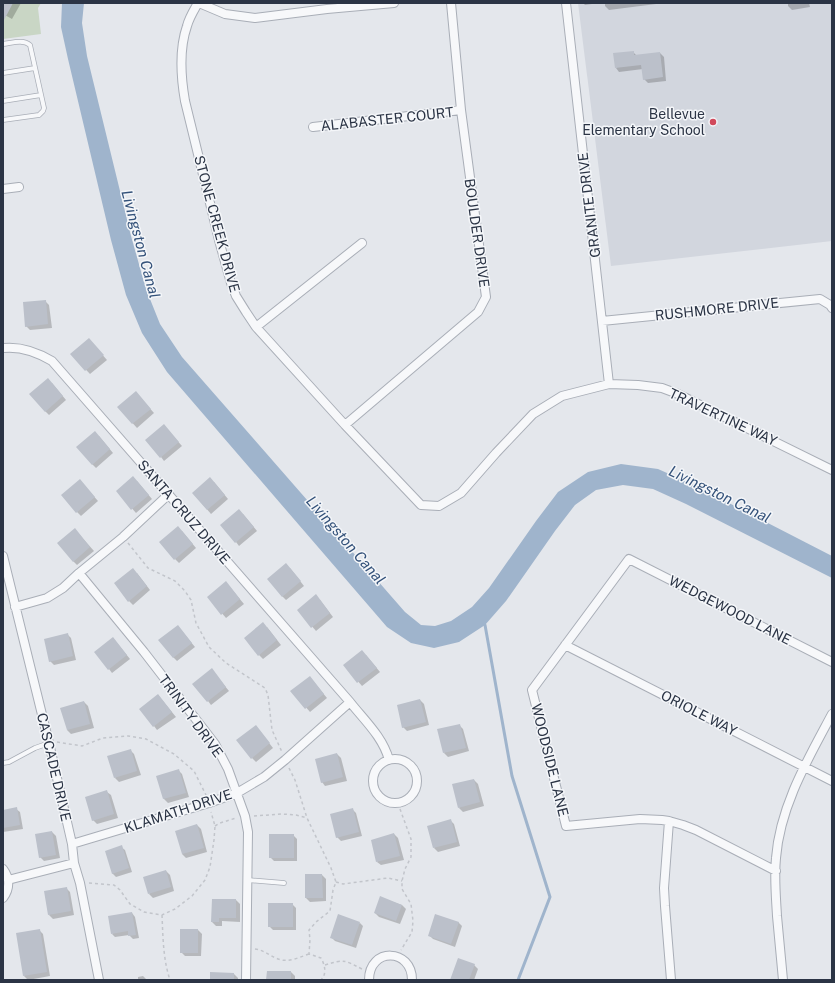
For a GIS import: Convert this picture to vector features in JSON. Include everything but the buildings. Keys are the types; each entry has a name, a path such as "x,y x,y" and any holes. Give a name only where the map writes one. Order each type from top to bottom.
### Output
{"street":[{"path":"199,3 225,14 254,18 327,6 394,3"},
{"name":"STONE CREEK DRIVE","path":"199,3 187,25 184,38 181,65 183,89 220,244 236,296 256,327 421,505 439,506"},
{"name":"BOULDER DRIVE","path":"346,425 478,312 486,297 461,110 452,3"},
{"name":"GRANITE DRIVE","path":"566,3 609,384"},
{"name":"ALABASTER COURT","path":"313,127 461,110"},
{"path":"3,189 19,187"},
{"path":"256,327 362,243"},
{"name":"RUSHMORE DRIVE","path":"602,321 820,299 831,306"},
{"name":"SANTA CRUZ DRIVE","path":"3,348 11,347 28,350 42,354 52,361 350,702 380,739 389,760"},
{"name":"TRAVERTINE WAY","path":"439,506 461,493 533,414 562,396 609,384 662,388 678,394 832,470"},
{"path":"15,607 47,598 63,588 169,494"},
{"name":"CASCADE DRIVE","path":"3,556 72,844 74,863 80,883 99,980"},
{"name":"WEDGEWOOD LANE","path":"565,645 628,559 832,662"},
{"name":"TRINITY DRIVE","path":"79,573 144,652 215,744 228,769 245,816 248,832 246,980"},
{"name":"WOODSIDE LANE","path":"565,645 532,690 566,826 640,819 670,821 683,824 696,830 776,871"},
{"name":"ORIOLE WAY","path":"565,645 832,781"},
{"name":"KLAMATH DRIVE","path":"72,844 209,803 237,793 264,777 350,702"},
{"path":"783,980 775,890 778,840 783,818 790,799 804,767 832,714"},
{"path":"397,759 411,766 417,780 413,793 409,798 400,803 386,802 380,798 375,791 373,784 373,778 378,766 389,760 397,759"},
{"path":"670,821 664,900 671,980"},
{"path":"8,880 74,863"},
{"path":"3,869 8,880 6,895 3,898"},
{"path":"369,977 372,966 376,960 390,955 404,960 412,973 412,980"}],"lane":[{"path":"3,44 27,42 30,45 44,108 39,115 3,120"},
{"path":"3,73 35,68"},
{"path":"3,100 41,95"},
{"path":"3,763 9,762 35,748 49,743"},
{"path":"248,880 284,883"}],"path":[{"path":"122,537 148,568 175,581 186,591 191,600 196,623 209,647 226,663 265,688 268,695 272,730 295,780 307,818 336,882 332,890 330,911 308,930 310,954"},
{"path":"49,743 59,742 82,746 104,738 128,736 146,739 174,754 194,771 209,803 215,826 210,867 205,880 192,896 175,909 162,915 144,912 130,904 120,890 114,885 80,883"},
{"path":"398,957 402,947 412,932 413,921 411,904 402,889 405,869 411,857 410,839 400,808 400,803"},
{"path":"215,826 229,820 245,816 282,814 307,818"},
{"path":"336,882 343,884 388,878 402,881"},
{"path":"162,915 163,950 166,969 170,980"},
{"path":"246,948 260,949 279,960 287,960 310,954 321,958 325,965 324,977 321,980"},
{"path":"325,965 339,961 347,961 369,977"}],"shaded area":[{"name":"Bellevue Elementary School","path":"578,3 832,3 832,241 611,266"}],"green space":[{"path":"3,3 41,3 38,8 41,34 3,39"}],"water":[{"path":"62,3 84,3 82,23 87,56 131,236 146,289 160,324 182,357 405,612 421,625 435,626 451,621 472,607 489,588 558,492 588,472 621,464 658,469 694,485 832,556 832,578 686,504 653,489 623,485 596,490 575,505 506,601 485,625 459,642 434,648 411,643 387,627 167,372 142,333 126,295 111,240 61,27"}],"waterway":[{"path":"483,622 485,625 512,776 550,897 518,980"}],"place":[{"name":"Bellevue Elementary School","path":"713,122"}],"water label":[{"name":"Livingston Canal","path":"141,244"},
{"name":"Livingston Canal","path":"720,494"},
{"name":"Livingston Canal","path":"346,540"}]}
